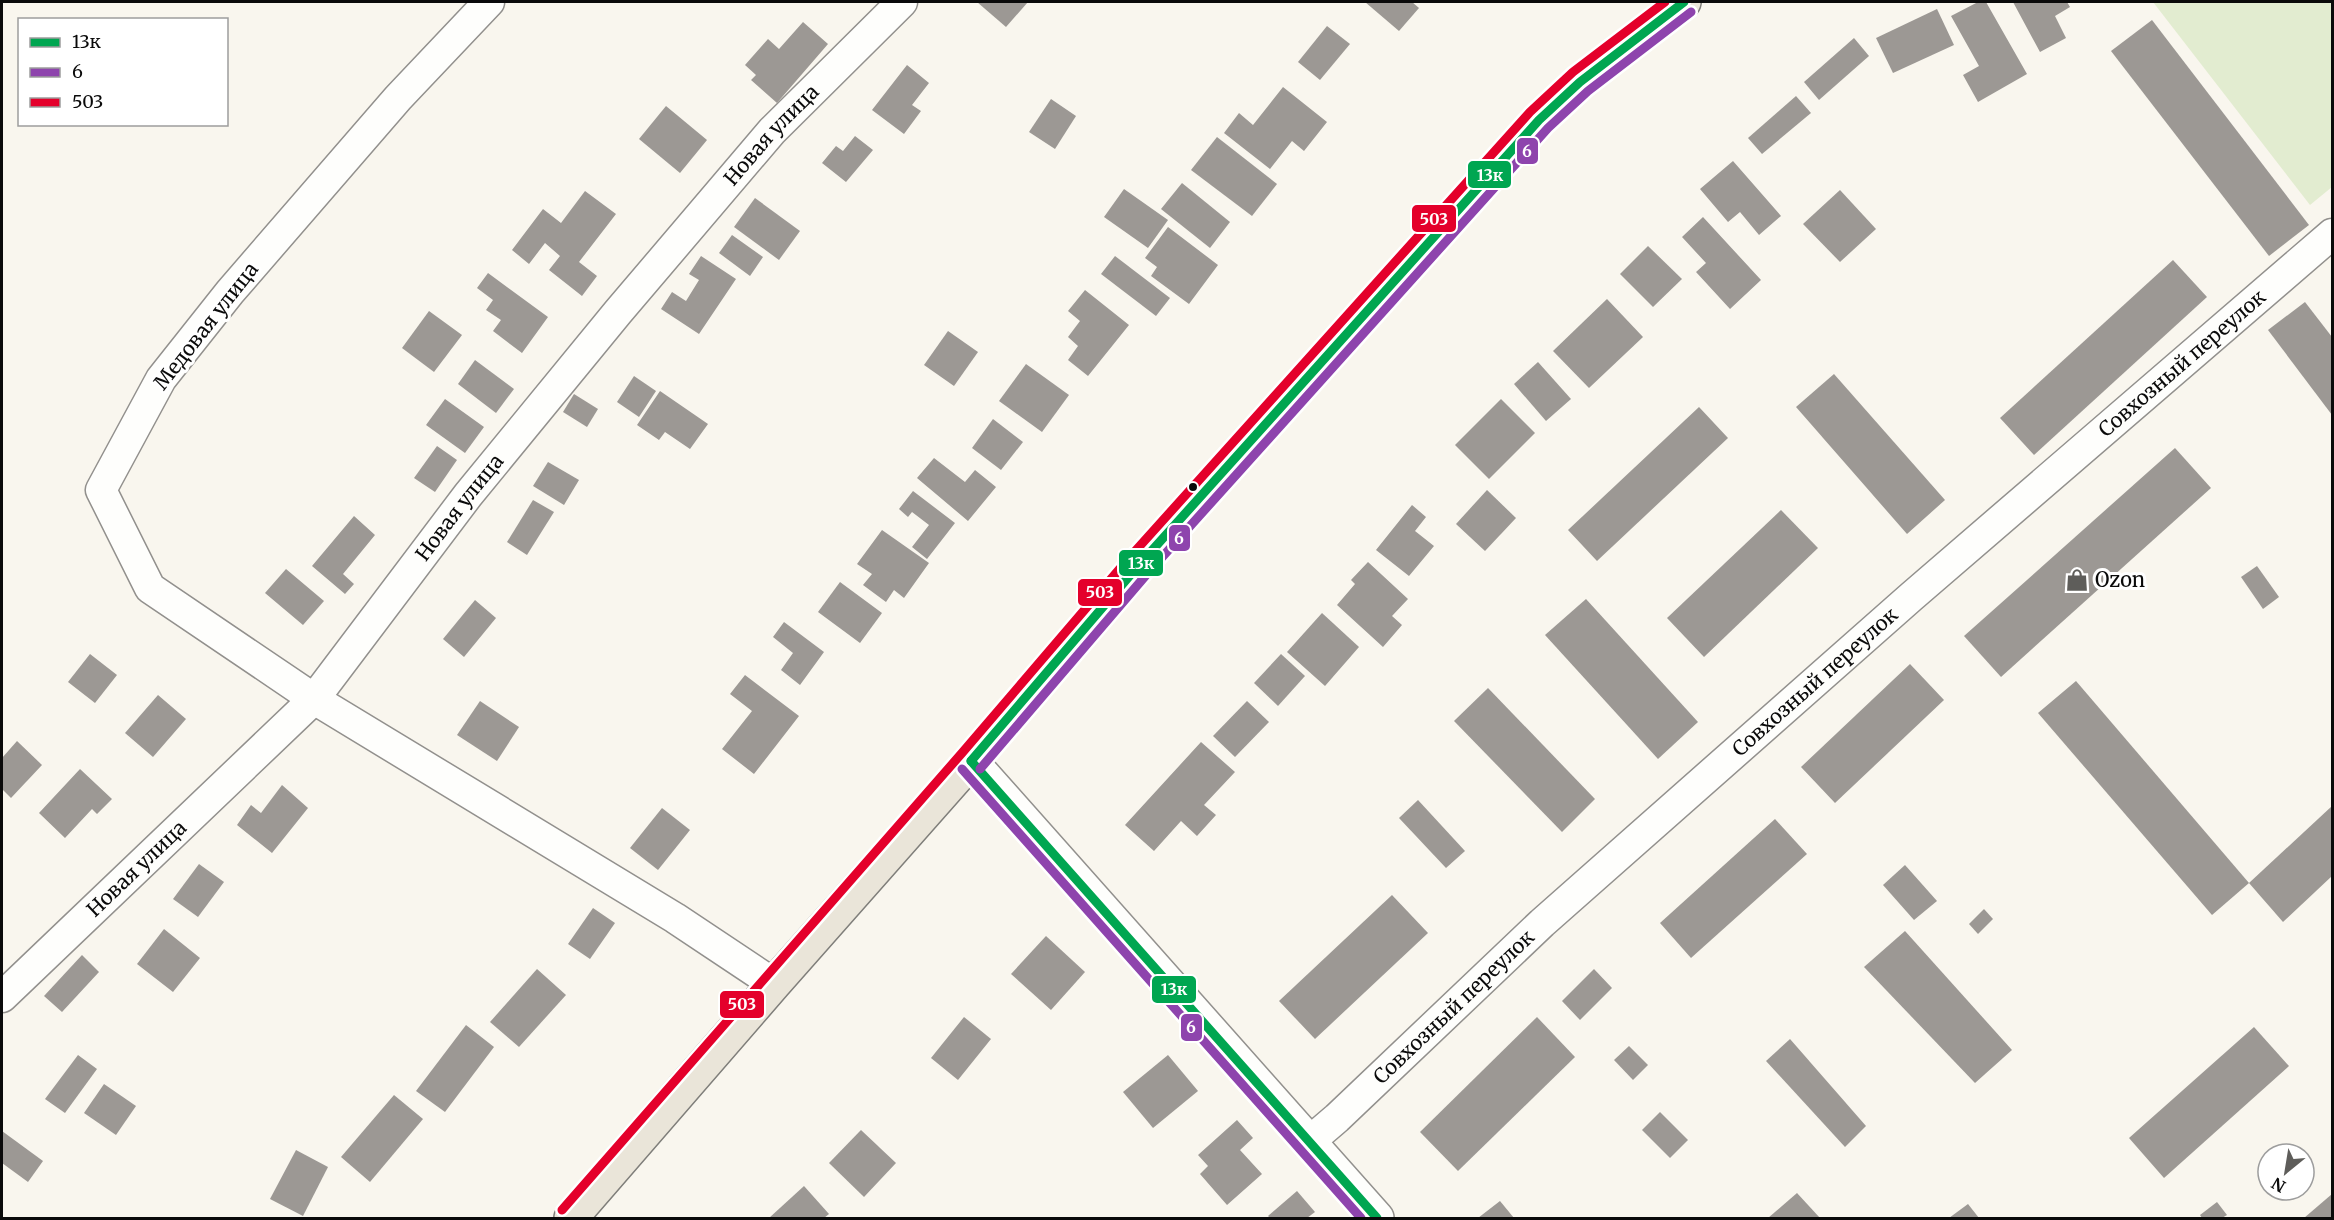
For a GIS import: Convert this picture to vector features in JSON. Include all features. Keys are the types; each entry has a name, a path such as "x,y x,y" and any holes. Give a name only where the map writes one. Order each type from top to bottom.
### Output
{"main road":[{"path":"571,1218 971,761 1138,566 1539,120 1580,82 1684,2"}],"street":[{"name":"Медовая улица","path":"314,699 150,588 101,490 161,379 230,292 398,98 489,2"},
{"name":"Новая улица","path":"2,997 314,699 468,495 618,312 772,131 903,2"},
{"name":"Совхозный переулок","path":"1309,1142 1542,923 1911,597 2331,238"},
{"path":"314,699 675,918 774,984"},
{"path":"971,761 1377,1218"}],"green space":[{"path":"2153,2 2332,2 2332,187 2310,205"}],"building":[{"path":"977,2 1028,2 1006,27"},
{"path":"1365,2 1412,2 1419,8 1399,31"},
{"path":"1978,2 1986,2 2027,74 1978,102 1963,75 1979,66 1951,16"},
{"path":"2013,2 2067,2 2070,7 2055,16 2066,38 2040,52"},
{"path":"1937,9 1954,45 1893,73 1876,38"},
{"path":"2152,20 2309,225 2269,256 2111,51"},
{"path":"803,22 828,44 777,103 751,80 756,75 745,65 768,39 779,49"},
{"path":"1327,26 1350,44 1320,80 1298,62"},
{"path":"1854,38 1869,56 1819,100 1804,82"},
{"path":"907,65 929,83 912,105 921,111 904,134 872,110"},
{"path":"1283,87 1327,122 1304,151 1292,141 1270,169 1224,133 1239,113 1253,125"},
{"path":"1796,96 1811,113 1762,154 1748,138"},
{"path":"1051,99 1076,116 1055,149 1029,132"},
{"path":"666,106 707,140 680,173 639,139"},
{"path":"855,136 873,150 846,182 822,163 836,146 843,151"},
{"path":"1217,137 1277,184 1252,216 1191,170"},
{"path":"1733,161 1781,216 1759,235 1740,212 1728,222 1700,189"},
{"path":"1182,183 1230,222 1210,248 1161,209"},
{"path":"1124,189 1168,220 1148,248 1104,217"},
{"path":"1840,190 1876,229 1840,262 1803,224"},
{"path":"585,191 616,214 579,262 597,276 582,296 549,270 560,256 545,243 529,264 512,250 543,209 561,223"},
{"path":"755,198 800,231 779,260 734,227"},
{"path":"1703,217 1761,280 1730,309 1696,272 1706,263 1682,237"},
{"path":"1168,227 1218,265 1189,304 1151,276 1157,267 1145,258"},
{"path":"732,235 763,257 750,276 719,253"},
{"path":"1648,246 1682,279 1653,307 1620,274"},
{"path":"701,256 736,279 699,334 661,309 672,292 686,301 699,280 689,274"},
{"path":"1115,256 1170,298 1156,316 1101,274"},
{"path":"2173,260 2207,297 2034,455 2000,418"},
{"path":"488,273 548,317 522,353 493,331 501,320 486,310 493,300 477,288"},
{"path":"1085,290 1129,325 1088,376 1068,360 1078,346 1068,337 1080,321 1068,311"},
{"path":"1607,299 1643,337 1589,388 1553,351"},
{"path":"2305,302 2332,337 2332,415 2268,330"},
{"path":"429,311 462,335 434,372 402,348"},
{"path":"948,331 978,352 954,386 924,365"},
{"path":"475,360 514,389 496,413 458,384"},
{"path":"1538,362 1571,399 1546,421 1514,384"},
{"path":"1026,364 1069,395 1042,432 999,401"},
{"path":"1834,374 1945,500 1907,534 1796,407"},
{"path":"634,376 656,391 639,417 617,402"},
{"path":"660,391 708,424 690,449 665,432 659,440 637,425"},
{"path":"574,394 598,409 587,427 563,412"},
{"path":"445,399 484,427 465,453 426,425"},
{"path":"1501,399 1535,433 1489,479 1455,445"},
{"path":"1699,407 1728,438 1597,561 1568,530"},
{"path":"993,419 1023,442 1001,470 972,448"},
{"path":"437,446 457,460 435,492 414,478"},
{"path":"2175,448 2211,488 2001,677 1964,636"},
{"path":"934,458 965,482 975,470 996,487 968,521 917,478"},
{"path":"548,462 579,480 564,505 533,486"},
{"path":"1487,490 1516,518 1485,551 1456,524"},
{"path":"913,491 955,523 927,559 912,547 929,525 912,512 908,517 899,509"},
{"path":"533,500 554,512 527,555 507,542"},
{"path":"1412,505 1426,517 1415,531 1434,546 1409,576 1376,550"},
{"path":"1781,510 1818,548 1704,657 1667,618"},
{"path":"354,516 375,535 343,574 354,584 345,594 312,566"},
{"path":"882,530 929,563 904,598 894,590 886,602 863,585 872,574 857,564"},
{"path":"1368,562 1408,599 1392,616 1402,625 1383,647 1337,605 1355,584 1351,580"},
{"path":"2257,566 2279,597 2263,609 2241,577"},
{"path":"286,569 324,601 303,625 265,593"},
{"path":"840,582 882,613 860,643 818,612"},
{"path":"1586,599 1698,722 1658,759 1545,635"},
{"path":"475,600 496,618 464,657 443,639"},
{"path":"1322,613 1359,647 1325,686 1287,652"},
{"path":"784,622 824,652 800,685 781,670 793,653 773,637"},
{"path":"90,654 117,675 95,703 68,682"},
{"path":"1281,654 1305,676 1278,706 1254,683"},
{"path":"1910,664 1944,700 1835,803 1801,767"},
{"path":"745,675 799,716 754,774 722,749 752,711 730,694"},
{"path":"2076,681 2249,883 2212,915 2038,713"},
{"path":"1488,688 1595,799 1562,832 1454,721"},
{"path":"158,695 186,719 153,757 125,733"},
{"path":"480,701 519,727 497,761 457,735"},
{"path":"1247,701 1269,722 1235,757 1213,736"},
{"path":"17,741 42,765 11,798 2,789 2,758"},
{"path":"1201,742 1235,772 1204,805 1216,815 1197,836 1181,821 1154,851 1125,825"},
{"path":"80,769 112,799 97,814 92,809 65,838 39,813"},
{"path":"282,785 308,808 272,853 237,825 251,805 261,813"},
{"path":"1418,800 1465,851 1446,868 1399,818"},
{"path":"2332,806 2332,876 2283,922 2249,883"},
{"path":"662,808 690,830 658,870 630,848"},
{"path":"1775,819 1807,854 1691,958 1660,923"},
{"path":"199,864 224,882 198,917 173,899"},
{"path":"1905,865 1937,901 1914,920 1883,885"},
{"path":"1392,895 1428,933 1315,1039 1279,1001"},
{"path":"593,908 615,923 590,959 568,944"},
{"path":"1984,909 1993,919 1978,934 1969,924"},
{"path":"164,929 200,958 173,992 137,964"},
{"path":"1905,931 2012,1050 1975,1083 1864,967"},
{"path":"1046,936 1085,972 1051,1010 1011,974"},
{"path":"82,955 99,972 62,1012 44,996"},
{"path":"537,969 566,995 519,1047 490,1022"},
{"path":"1594,969 1612,988 1580,1020 1562,1001"},
{"path":"964,1017 991,1039 958,1080 931,1058"},
{"path":"1537,1017 1575,1057 1458,1171 1420,1132"},
{"path":"466,1025 494,1047 445,1112 416,1091"},
{"path":"2254,1027 2289,1066 2164,1178 2129,1138"},
{"path":"1790,1039 1866,1126 1845,1147 1766,1061"},
{"path":"1629,1046 1648,1065 1633,1080 1614,1060"},
{"path":"78,1055 97,1069 65,1113 45,1099"},
{"path":"1168,1055 1198,1091 1153,1128 1123,1092"},
{"path":"104,1084 136,1106 116,1135 84,1113"},
{"path":"394,1095 423,1119 370,1182 341,1157"},
{"path":"1660,1112 1688,1140 1670,1158 1642,1130"},
{"path":"1237,1120 1253,1138 1240,1150 1262,1174 1227,1205 1200,1174 1208,1166 1198,1155"},
{"path":"861,1130 896,1163 864,1197 829,1163"},
{"path":"2,1131 43,1161 28,1182 2,1163"},
{"path":"296,1150 328,1167 303,1216 270,1199"},
{"path":"804,1186 829,1214 824,1218 769,1218"},
{"path":"1297,1191 1315,1212 1307,1218 1270,1218 1268,1216"},
{"path":"1797,1193 1820,1218 1768,1218"},
{"path":"2332,1194 2332,1218 2304,1218"},
{"path":"1500,1201 1514,1218 1478,1218"},
{"path":"2217,1202 2227,1215 2222,1218 2202,1218 2200,1215"},
{"path":"1968,1204 1979,1218 1949,1218"}],"transit line":[{"name":"503","path":"562,1210 962,753 1129,558 1530,112 1573,72 1665,2"},
{"name":"13к","path":"971,761 1138,566 1539,120 1580,82 1684,2"},
{"name":"6","path":"980,769 1147,574 1548,128 1588,91 1691,12"},
{"name":"13к","path":"971,761 1377,1218"},
{"name":"6","path":"962,769 1361,1218"}],"place":[{"name":"Ozon","path":"2077,580"}]}
